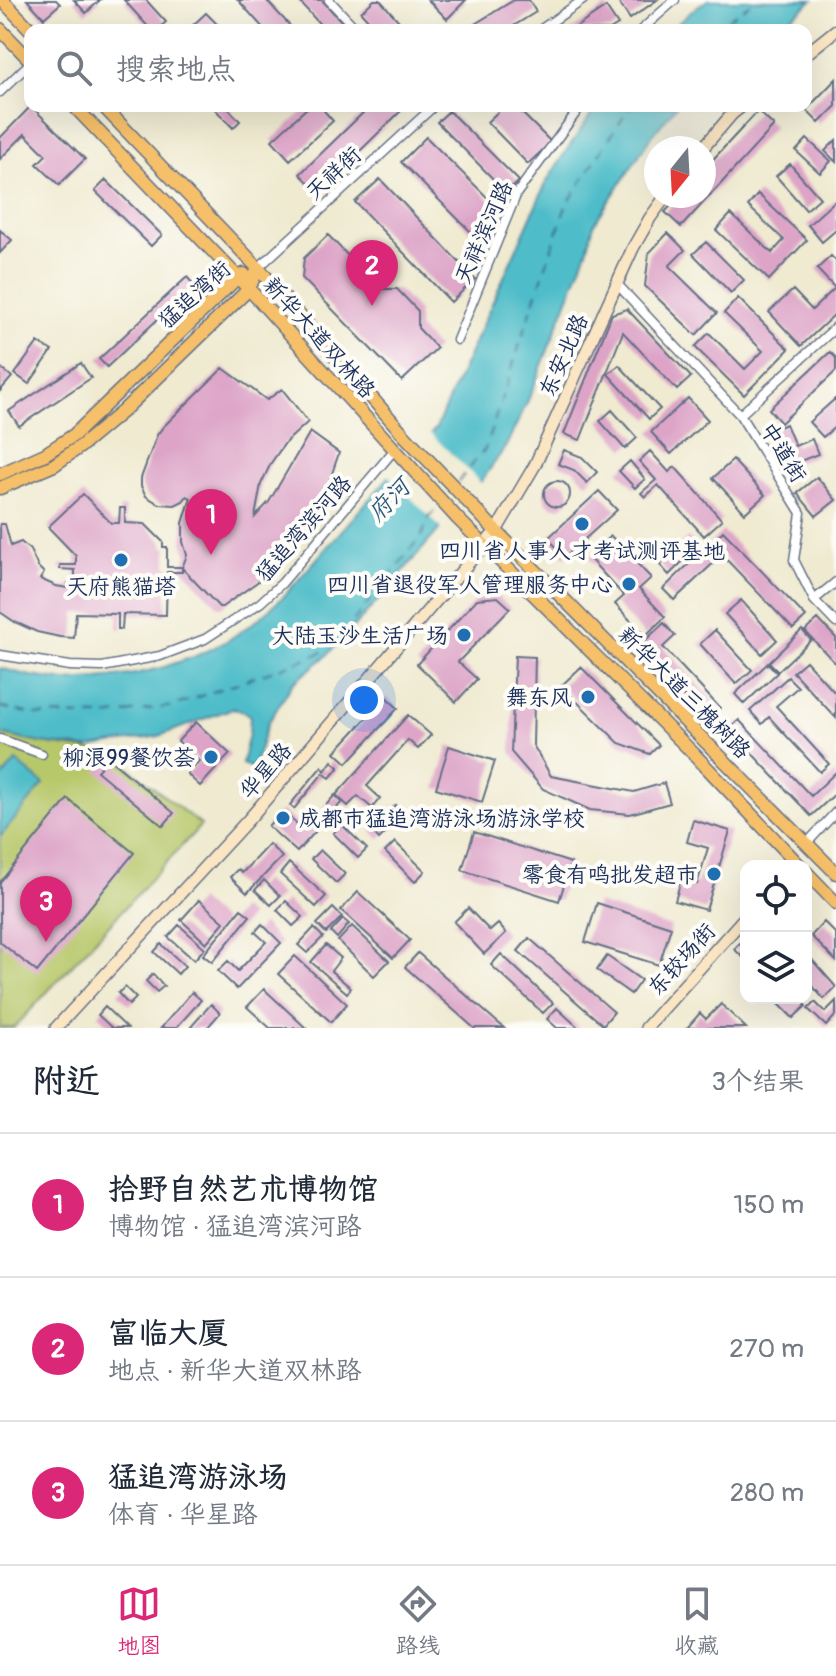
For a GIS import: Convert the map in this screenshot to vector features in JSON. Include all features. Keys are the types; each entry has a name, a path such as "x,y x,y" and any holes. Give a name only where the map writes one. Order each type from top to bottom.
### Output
{"main road":[{"path":"2,0 25,24"},
{"path":"0,29 24,55"},
{"name":"新华大道双林路","path":"80,112 238,277 457,518"},
{"name":"新华大道双林路","path":"109,112 258,268 471,505"},
{"name":"猛追湾街","path":"0,474 45,454 74,435 238,277 258,268"},
{"name":"猛追湾街","path":"0,488 54,465 123,411 249,289 258,268"},
{"name":"新华大道三槐树路","path":"471,505 836,873"},
{"name":"新华大道三槐树路","path":"457,518 694,754 791,860"},
{"path":"812,878 836,903"}],"street":[{"path":"329,0 351,24"},
{"path":"549,24 583,0"},
{"path":"648,24 675,0"},
{"path":"812,49 836,30"},
{"path":"0,92 24,68"},
{"name":"天祥街","path":"258,268 426,112"},
{"name":"天祥滨河路","path":"457,340 517,193 577,112"},
{"path":"713,136 734,112"},
{"name":"东安北路","path":"496,531 535,465 639,238 658,208"},
{"path":"617,284 740,415"},
{"name":"中道街","path":"836,327 740,415 801,513 794,560 814,600 836,623"},
{"name":"猛追湾滨河路","path":"0,655 70,666 102,667 160,656 205,639 260,603 282,583 399,454"},
{"name":"华星路","path":"56,1028 249,819 496,531"},
{"path":"814,600 836,582"},
{"path":"0,739 42,754"},
{"path":"807,843 836,812"},
{"name":"东较场街","path":"646,1028 740,923"}],"green space":[{"path":"0,734 110,753 201,825 14,1028 0,1028"}],"water":[{"path":"709,0 813,0 783,24 677,24"},
{"name":"府河","path":"593,112 671,112 652,136 644,136 644,148 594,224 587,251 527,403 506,446 483,479 366,614 326,656 293,683 268,723 253,768 242,764 250,716 233,708 159,736 87,748 0,734 0,668 66,681 130,675 161,668 227,641 260,618 285,595 436,428 547,181"},
{"path":"16,761 44,784 0,837 0,780"}],"pier":[{"path":"429,432 483,485 443,530 387,474"}],"building":[{"path":"27,0 56,0 60,4 44,18"},
{"path":"74,0 100,0 86,13"},
{"path":"124,0 146,0 166,22 146,24"},
{"path":"238,0 266,0 288,24 260,24"},
{"path":"298,0 322,0 342,24 320,24"},
{"path":"374,0 380,0 402,24 372,24 361,12"},
{"path":"428,0 466,0 447,19"},
{"path":"514,0 529,0 536,12 517,24 475,24"},
{"path":"617,0 657,0 630,19"},
{"path":"606,7 617,24 581,24"},
{"path":"206,13 217,24 194,24"},
{"path":"836,79 836,106 819,123 808,112 812,112 812,104"},
{"path":"25,112 37,112 85,159 59,185 37,164 46,155 25,134 0,159 0,138"},
{"path":"218,112 232,112 240,121 233,128"},
{"path":"302,112 325,112 333,121 290,160 272,140"},
{"path":"364,112 400,112 318,192 300,174"},
{"path":"450,112 519,181 507,193 437,122"},
{"path":"498,112 521,112 551,142 528,164 487,122"},
{"path":"757,112 774,126 716,189 716,156"},
{"path":"426,137 497,207 472,233 401,162"},
{"path":"807,139 831,161 820,173 796,151"},
{"path":"836,140 836,162 825,151"},
{"path":"790,164 820,198 806,210 776,176"},
{"path":"380,179 475,279 451,302 355,202"},
{"path":"106,180 162,235 151,246 95,191"},
{"path":"758,194 807,240 769,280 716,230 731,214 772,253 784,240 748,206"},
{"path":"836,200 836,230 822,242 808,225"},
{"path":"669,208 698,208 681,227 665,212"},
{"path":"0,230 12,240 0,253"},
{"path":"668,233 685,250 669,266 717,313 696,335 645,286 649,253"},
{"path":"328,235 380,289 397,289 418,311 418,328 437,348 402,381 302,278 304,258"},
{"path":"706,242 744,280 731,293 693,254"},
{"path":"831,256 836,261 836,313 801,346 769,312 793,290 812,310 835,288 817,269"},
{"path":"187,277 194,285 107,367 99,359"},
{"path":"738,298 789,349 744,395 695,347 709,333 745,369 763,351 724,313"},
{"path":"627,309 691,377 677,390 623,332 580,440 564,434 612,314"},
{"path":"38,342 52,351 29,384 15,374"},
{"path":"830,352 836,358 836,371 781,423 769,409"},
{"path":"81,363 91,378 19,426 9,411"},
{"path":"619,365 660,409 649,419 608,374"},
{"path":"0,367 12,377 0,391"},
{"path":"223,368 267,400 282,389 308,422 285,443 271,463 261,484 255,517 269,502 310,432 339,453 327,488 296,541 260,580 219,607 182,568 187,555 183,523 191,498 187,496 175,505 159,504 146,496 141,478 157,435"},
{"path":"688,398 708,420 671,454 651,432"},
{"path":"836,398 836,426 823,437 809,422"},
{"path":"612,410 637,438 625,449 600,421"},
{"path":"786,424 795,446 812,439 818,454 788,466 773,429"},
{"path":"564,450 582,457 597,472 587,483 574,470 558,464"},
{"path":"650,451 669,472 675,467 722,520 704,536 658,485 645,497 641,493 656,480 639,461"},
{"path":"733,460 765,495 745,513 713,478"},
{"path":"630,461 645,479 635,488 619,471"},
{"path":"817,477 836,500 816,516 797,493"},
{"path":"557,481 566,485 570,494 566,503 557,507 548,503 544,494 548,485"},
{"name":"四川省人事人才考试测评基地","path":"599,491 617,510 565,557 548,538"},
{"name":"天府熊猫塔","path":"83,494 111,523 119,523 120,508 125,508 125,523 145,524 163,542 163,547 167,547 167,567 182,567 182,572 167,572 166,615 123,614 122,629 118,629 118,614 76,613 74,638 37,632 0,612 0,524 5,524 11,546 21,542 30,550 44,573 40,579 68,588 68,584 75,585 75,570 60,569 60,565 76,565 76,556 48,527"},
{"path":"723,531 806,617 793,629 722,555 674,600 663,589"},
{"name":"四川省退役军人管理服务中心","path":"611,536 651,578 639,589 665,617 645,636 615,604 624,596 589,558"},
{"path":"688,538 697,547 669,575 660,565"},
{"name":"大陆玉沙生活广场","path":"498,597 510,608 458,662 477,679 456,702 417,664 477,599"},
{"path":"741,600 777,640 762,654 725,614"},
{"path":"818,619 836,638 836,664 805,631"},
{"path":"664,623 675,636 663,647 720,708 706,721 638,647"},
{"path":"715,630 752,670 736,684 700,644"},
{"path":"802,630 811,640 778,671 769,662"},
{"path":"515,656 535,657 533,745 551,776 634,792 664,783 670,803 630,814 590,810 543,789 511,752"},
{"path":"806,661 836,694 836,718 793,672"},
{"path":"768,663 777,673 744,704 735,694"},
{"path":"581,667 659,745 650,754 619,743 561,686"},
{"path":"788,677 798,687 776,706 829,764 820,772 769,717 762,724 750,711"},
{"path":"386,697 398,708 347,763 335,752"},
{"path":"408,715 431,735 418,749 408,740 367,786 380,798 372,808 358,796 348,806 336,795"},
{"path":"739,720 811,796 836,772 836,793 811,816 729,729"},
{"name":"柳浪99餐饮荟","path":"196,722 230,754 200,786 187,774 199,761 178,741"},
{"path":"449,746 495,761 482,802 436,788"},
{"path":"108,758 174,813 163,826 97,771"},
{"path":"332,761 339,767 330,778 323,773 294,809 290,805 322,766 325,771"},
{"name":"成都市猛追湾游泳场游泳学校","path":"335,795 342,802 297,852 268,826 282,811 304,830"},
{"path":"68,799 134,853 37,972 0,942 0,882"},
{"path":"396,805 405,814 379,839 372,831 376,826 370,820 382,809 387,814"},
{"path":"693,820 730,831 706,910 675,901 681,880 697,884 708,848 687,842"},
{"path":"342,825 367,849 358,858 333,833"},
{"path":"474,832 571,863 559,901 462,870"},
{"path":"395,842 425,871 415,882 385,852"},
{"path":"269,844 282,857 247,893 230,877 238,869 242,873"},
{"path":"320,850 345,874 336,883 311,859"},
{"path":"289,863 326,896 316,907 280,874"},
{"path":"264,880 280,896 271,905 255,890"},
{"path":"358,892 410,940 393,958 341,910"},
{"path":"199,900 224,922 206,943 181,920"},
{"path":"286,901 303,917 293,926 277,910"},
{"path":"597,903 671,927 659,965 585,942"},
{"path":"333,908 342,917 326,933 317,924"},
{"path":"468,908 490,931 498,924 506,933 484,954 454,922"},
{"path":"241,909 250,916 212,962 203,955"},
{"path":"343,919 349,924 337,938 331,932"},
{"path":"824,922 836,934 836,961 812,937"},
{"path":"262,924 281,943 237,989 218,971 228,961 238,971 266,942 255,932"},
{"path":"179,925 205,948 194,960 168,937"},
{"path":"352,926 389,961 374,976 338,941"},
{"path":"314,928 323,937 307,953 298,945"},
{"path":"529,938 614,1012 603,1025 518,951"},
{"path":"161,944 185,966 178,974 154,952"},
{"path":"326,945 341,958 331,971 351,988 347,993 311,962"},
{"path":"418,953 504,1028 474,1028 405,967"},
{"path":"501,954 553,1003 543,1013 491,965"},
{"path":"295,956 347,1004 331,1022 278,974"},
{"path":"607,956 641,980 631,994 597,970"},
{"path":"812,960 836,987 824,999 812,986"},
{"path":"153,974 164,986 157,992 146,981"},
{"path":"125,987 136,998 129,1005 118,993"},
{"path":"264,989 306,1028 270,1028 247,1007"},
{"path":"192,992 201,1000 176,1028 161,1028"},
{"path":"836,1001 836,1015 826,1026 808,1009 815,1002 825,1012"},
{"path":"211,1004 220,1013 207,1028 190,1028"},
{"path":"721,1004 746,1028 687,1028 700,1013 706,1019"},
{"path":"779,1004 806,1006 793,1018"},
{"path":"105,1007 127,1028 112,1028 98,1015"},
{"path":"557,1008 579,1028 557,1028 547,1019"}],"ferry route":[{"path":"721,24 755,0"},
{"path":"458,482 485,449 566,206 627,112"},
{"path":"0,707 36,715 106,716 173,706 321,653 346,630 421,537 430,516 439,506"}],"place":[{"name":"富临大厦","path":"372,306"},
{"name":"四川省人事人才考试测评基地","path":"582,524"},
{"name":"拾野自然艺术博物馆","path":"211,555"},
{"name":"天府熊猫塔","path":"121,560"},
{"name":"四川省退役军人管理服务中心","path":"629,584"},
{"name":"大陆玉沙生活广场","path":"464,635"},
{"name":"舞东风","path":"588,697"},
{"name":"柳浪99餐饮荟","path":"211,757"},
{"name":"成都市猛追湾游泳场游泳学校","path":"283,818"},
{"name":"零食有鸣批发超市","path":"714,874"},
{"name":"猛追湾游泳场","path":"46,942"}]}
